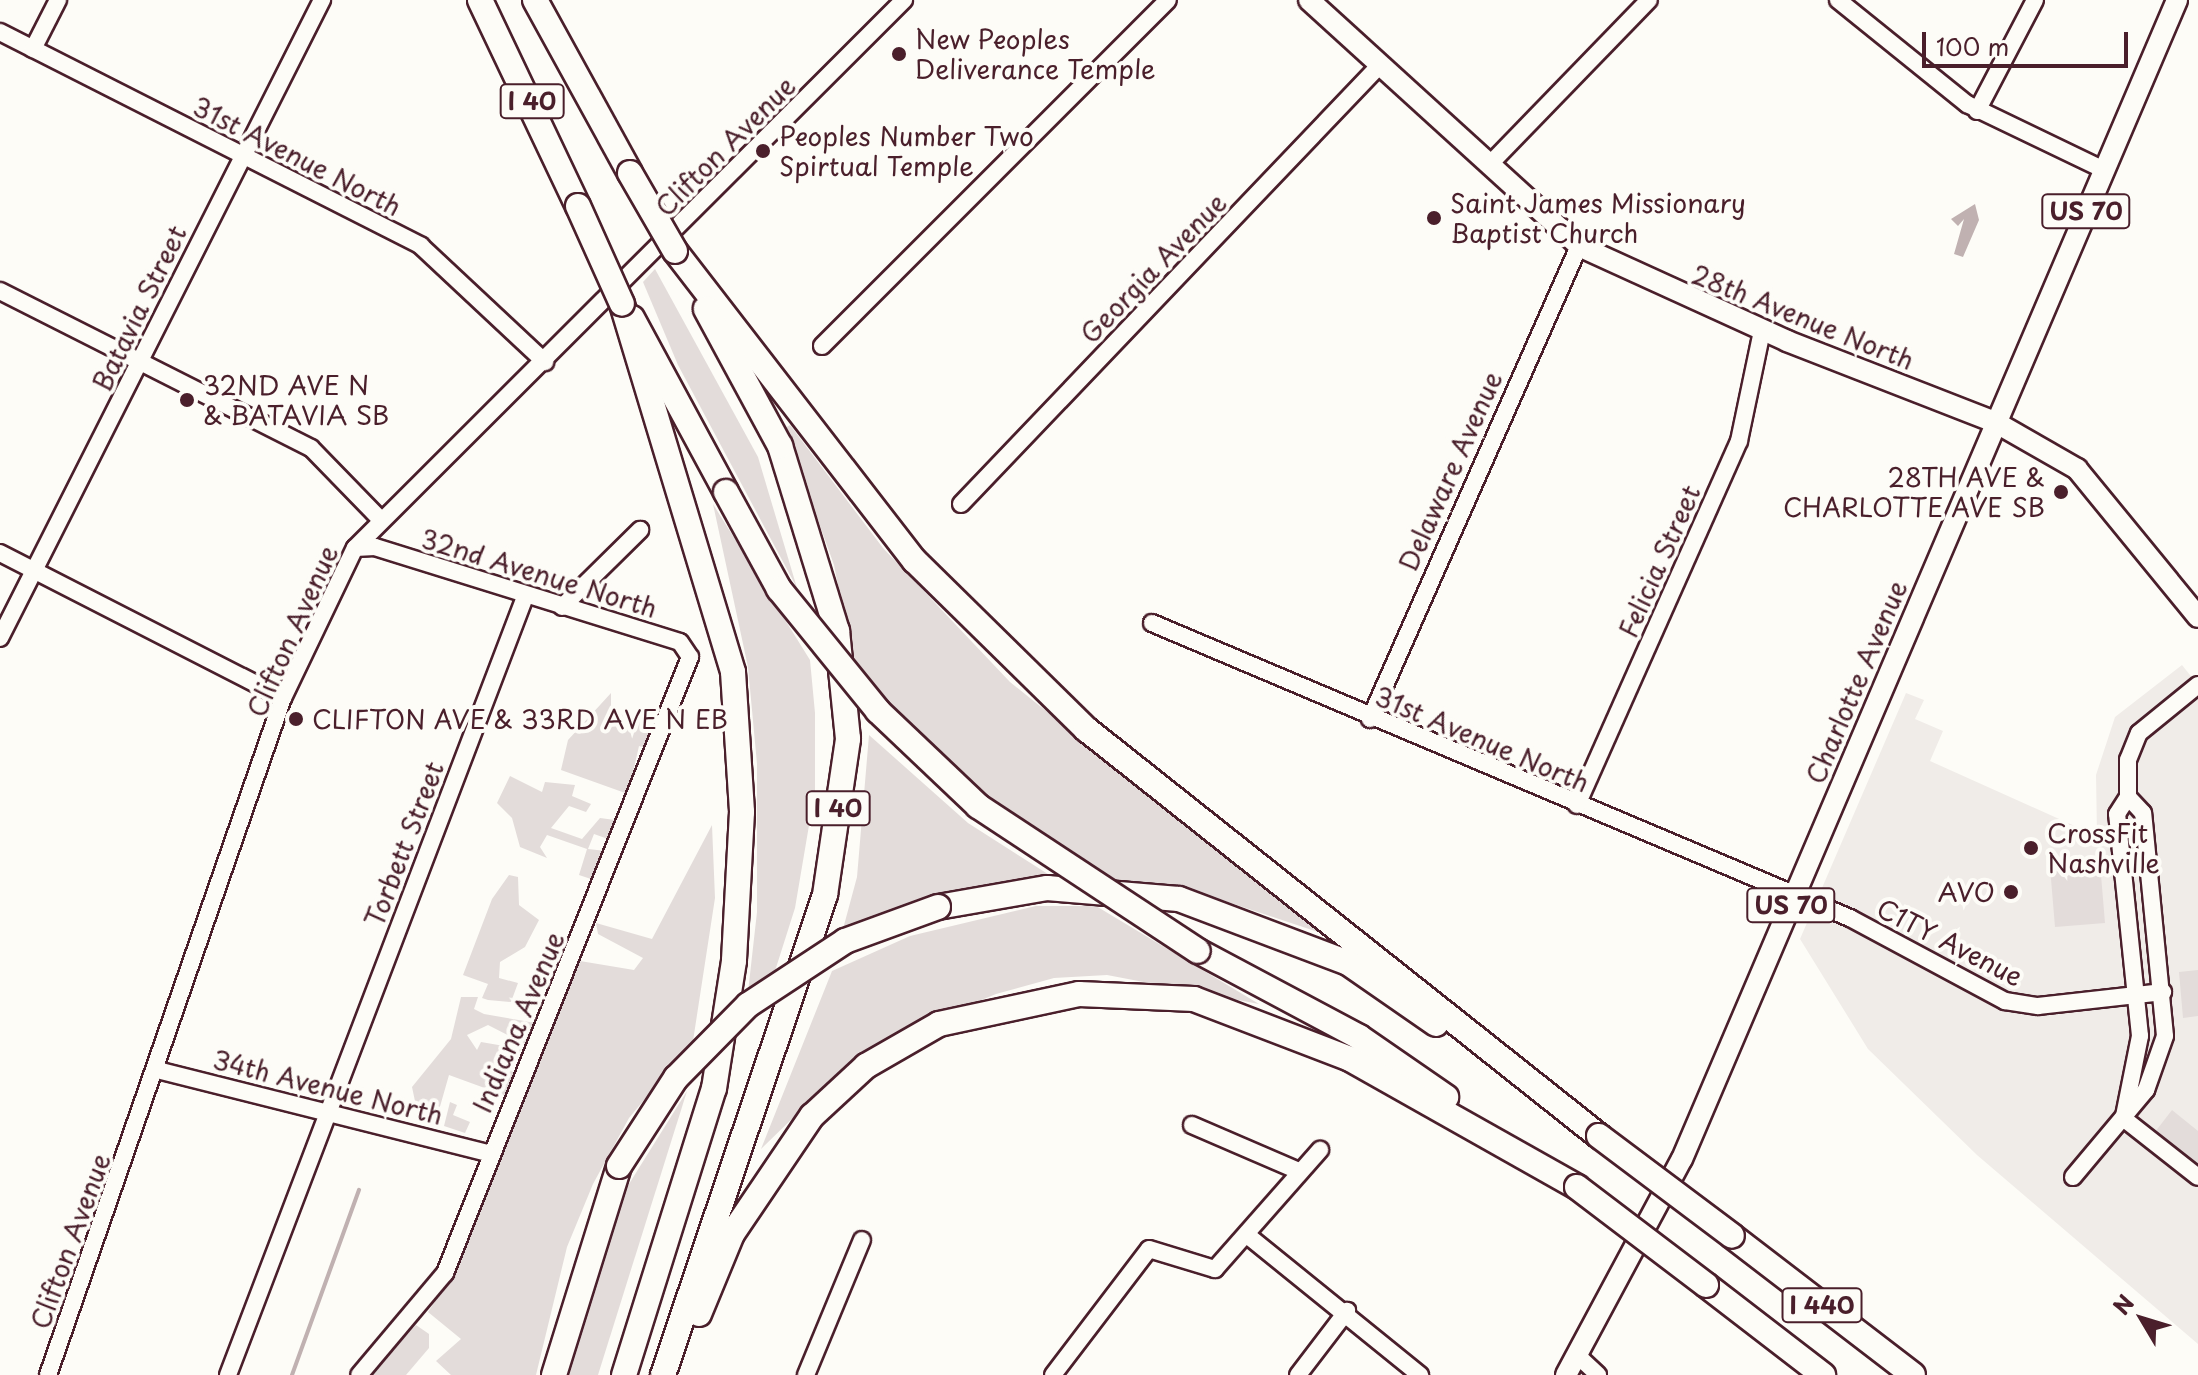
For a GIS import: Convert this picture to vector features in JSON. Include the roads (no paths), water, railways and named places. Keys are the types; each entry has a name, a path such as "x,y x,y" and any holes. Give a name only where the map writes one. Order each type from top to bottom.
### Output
{"highway":[{"name":"I 40","path":"480,0 622,305 733,672 742,812 734,961 714,1088 624,1375"},
{"name":"I 40","path":"535,0 780,446 837,631 848,739 825,895 663,1375"},
{"path":"675,251 915,561 1086,729 1599,1136"},
{"path":"622,305 651,342 726,492 779,589 878,711 978,806 1198,951 1359,1037 1577,1187"},
{"path":"554,1375 619,1166 676,1078 748,1005 845,941 938,907 1047,888 1179,899 1348,963 1599,1136"},
{"path":"673,1375 732,1234 812,1116 866,1066 939,1024 1064,998 1194,999 1350,1059 1577,1187"},
{"name":"I 440","path":"1599,1136 1913,1375"},
{"name":"I 440","path":"1577,1187 1823,1375"}],"main road":[{"name":"28th Avenue North","path":"1309,0 1579,246 1762,331 1995,422 2077,469 2198,617"},
{"name":"Charlotte Avenue","path":"1566,1375 1579,1357 1681,1162 2177,0"}],"street":[{"path":"33,49 58,0"},
{"name":"Batavia Street","path":"0,638 241,155 322,0"},
{"name":"Clifton Avenue","path":"48,1375 157,1070 283,698 355,548 380,519 545,362 904,0"},
{"path":"822,346 1168,0"},
{"path":"1490,164 1649,0"},
{"path":"1838,0 1977,111 2104,170"},
{"path":"1977,111 2035,0"},
{"name":"31st Avenue North","path":"0,32 421,246 545,362"},
{"name":"Georgia Avenue","path":"961,504 1380,65"},
{"name":"Delaware Avenue","path":"1370,719 1579,246"},
{"path":"0,291 311,448 380,519"},
{"name":"Felicia Street","path":"1577,805 1739,441 1762,331"},
{"path":"562,607 640,530"},
{"name":"32nd Avenue North","path":"355,548 375,547 525,597 680,642 689,650 688,667"},
{"path":"0,553 283,698"},
{"name":"Torbett Street","path":"228,1375 525,597"},
{"name":"31st Avenue North","path":"1152,623 1370,719 1795,896"},
{"name":"Indiana Avenue","path":"359,1375 440,1283 487,1153 688,667"},
{"path":"2123,1118 2139,1050 2117,814 2128,797 2128,760 2139,733 2198,685"},
{"path":"2073,1177 2123,1118 2161,1055 2163,992 2143,813 2128,797"},
{"name":"C1TY Avenue","path":"1795,896 2014,1004 2163,992"},
{"name":"34th Avenue North","path":"157,1070 328,1108 487,1153"},
{"path":"2123,1118 2198,1177"},
{"path":"1192,1125 1299,1171"},
{"path":"1053,1375 1149,1249 1215,1269 1320,1150"},
{"path":"1247,1235 1347,1311 1420,1375"},
{"path":"806,1375 862,1240"},
{"path":"1298,1375 1347,1311"},
{"path":"1579,1357 1598,1375"}],"waterway":[{"path":"292,1375 359,1190"}],"place":[{"name":"New Peoples Deliverance Temple","path":"899,54"},
{"name":"Peoples Number Two Spirtual Temple","path":"763,151"},
{"name":"Saint James Missionary Baptist Church","path":"1434,218"},
{"name":"32ND AVE N & BATAVIA SB","path":"187,400"},
{"name":"28TH AVE & CHARLOTTE AVE SB","path":"2061,492"},
{"name":"CLIFTON AVE & 33RD AVE N EB","path":"296,719"},
{"name":"CrossFit Nashville","path":"2031,848"},
{"name":"AVO","path":"2011,892"}]}
